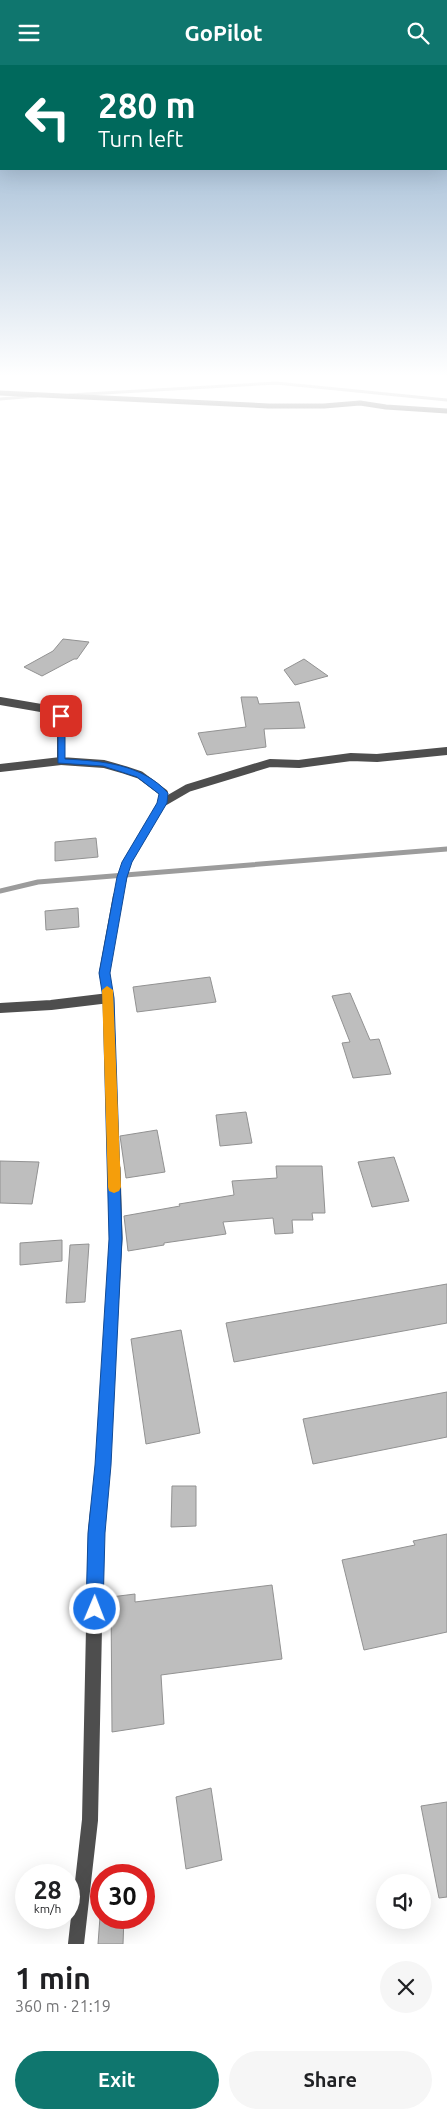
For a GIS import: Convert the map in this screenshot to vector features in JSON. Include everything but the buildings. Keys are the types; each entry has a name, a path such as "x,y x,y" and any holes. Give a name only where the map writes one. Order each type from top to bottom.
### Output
{"street":[{"path":"0,701 41,708 61,716 61,761"},
{"path":"162,803 188,788 270,763 299,764 351,757 377,758 447,751"},
{"path":"0,768 61,761 104,764 140,775 164,793 162,803 127,862 122,877 104,973 109,998 116,1239 103,1465 96,1533 90,1820 76,1944"},
{"path":"0,1008 51,1005 109,998"}],"waterway":[{"path":"0,891 38,882 447,849"}],"slow traffic":[{"path":"107,990 109,998 114,1187"}],"route":[{"path":"61,716 61,761 104,764 125,770 140,775 164,793 162,803 127,862 122,877 104,973 109,998 116,1239 103,1465 96,1533 95,1609"}]}
